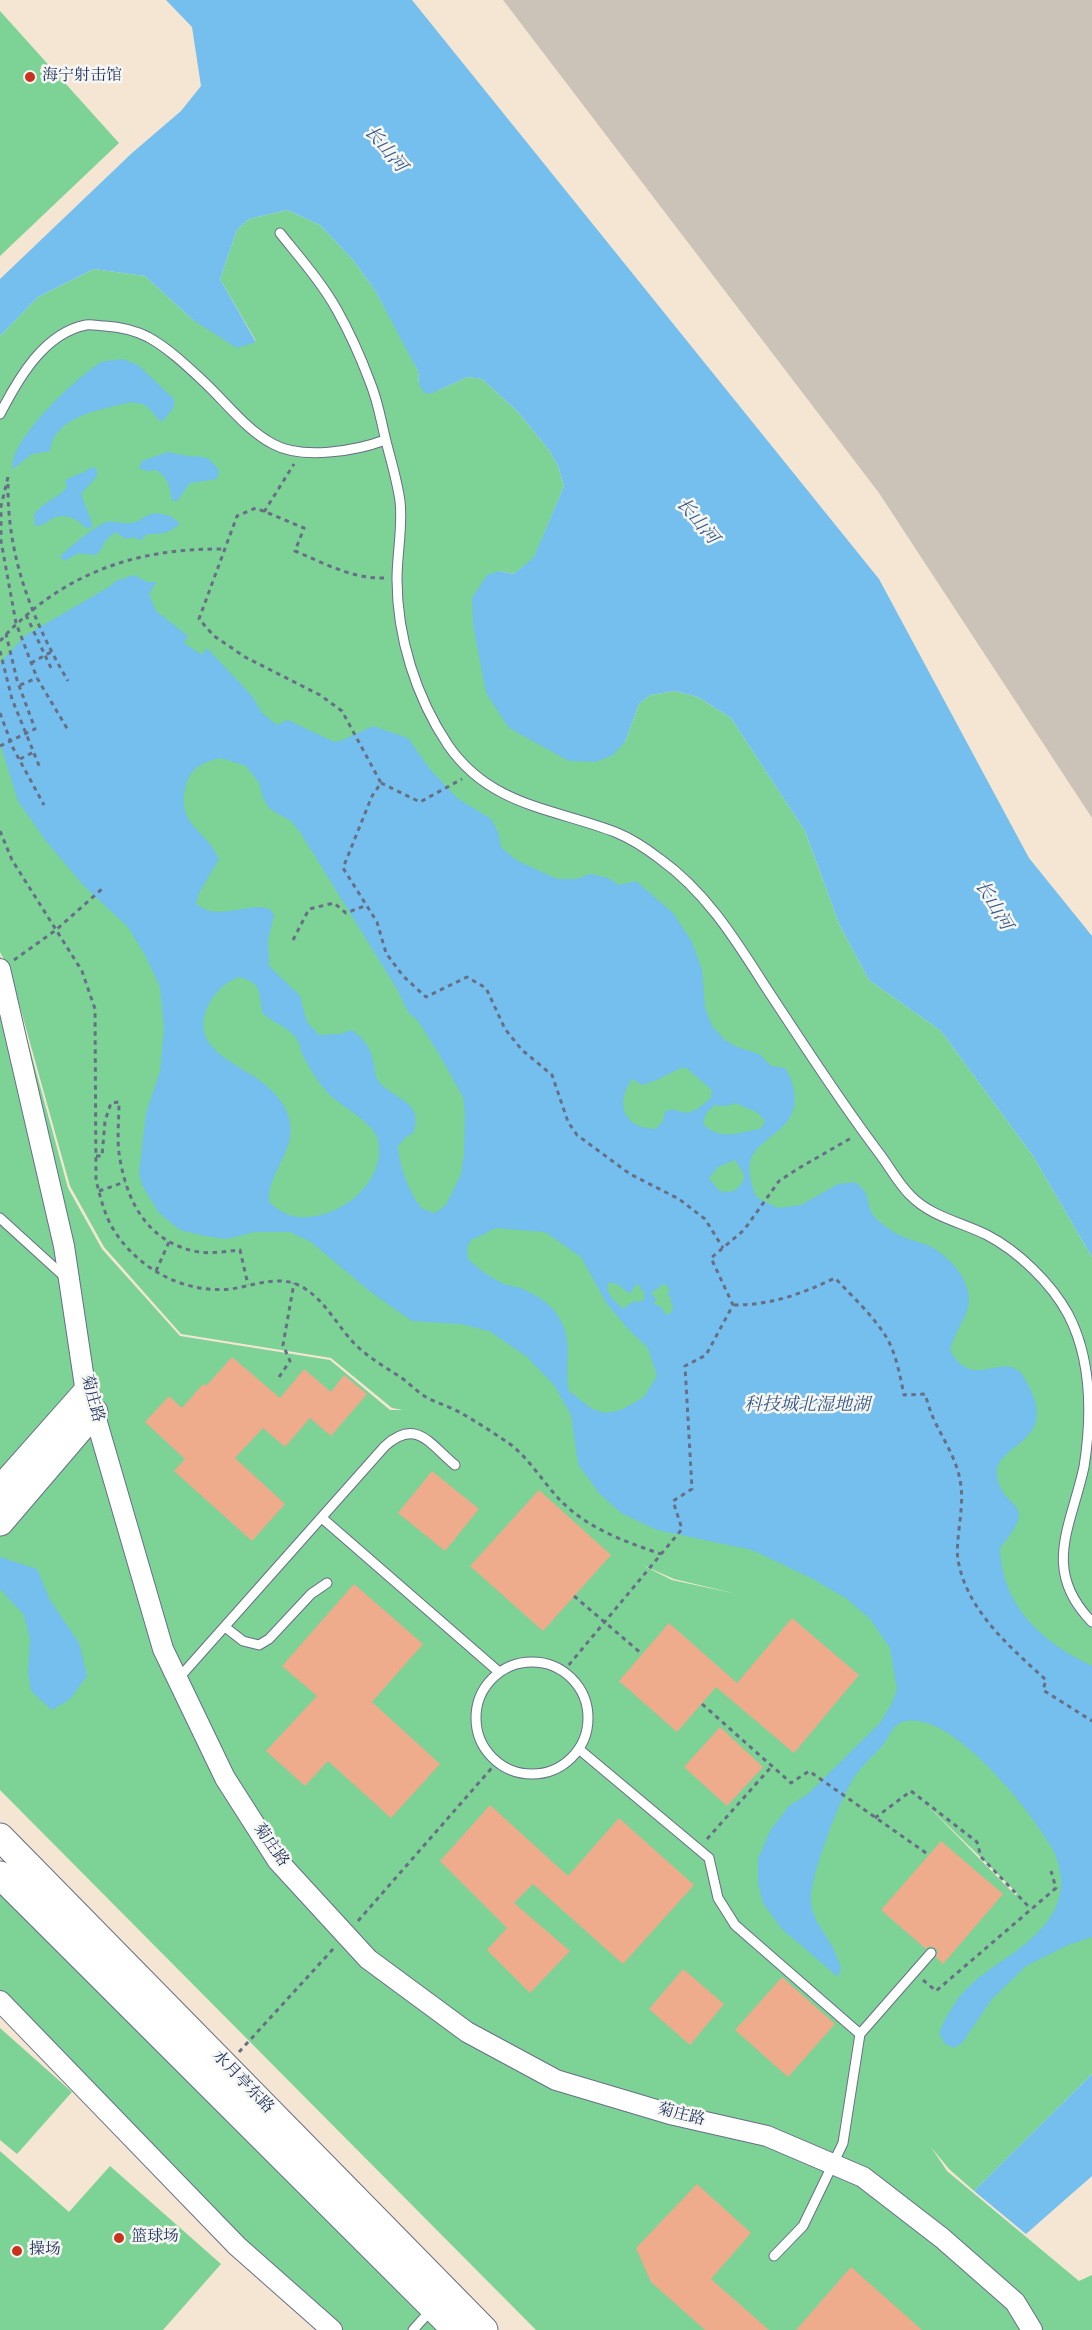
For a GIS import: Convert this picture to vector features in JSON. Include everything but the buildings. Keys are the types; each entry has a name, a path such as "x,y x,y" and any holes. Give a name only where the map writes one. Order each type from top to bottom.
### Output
{"main road":[{"path":"0,1522 7,1493 90,1403"},
{"name":"水月亭东路","path":"0,1837 484,2330"},
{"name":"水月亭东路","path":"0,1875 456,2330"}],"street":[{"name":"菊庄路","path":"0,969 64,1246 90,1403 163,1649 225,1778 278,1861 368,1959 466,2032 556,2080 670,2114 767,2136 862,2177 942,2238 1015,2302 1032,2330"},
{"path":"0,2001 237,2246 332,2330"}],"lane":[{"path":"280,232 337,309 372,384 394,464 400,505 397,577 404,642 418,689 447,742 467,770 500,792 543,811 618,833 658,857 687,880 709,903 737,942 862,1130 909,1194 928,1211 989,1236 1016,1255 1042,1280 1065,1308 1079,1335 1087,1362 1090,1432 1085,1466 1062,1549 1064,1575 1073,1599 1092,1622"},
{"path":"0,414 33,360 58,336 87,325 123,327 149,338 176,357 251,429 275,445 301,452 342,450 370,446 386,440"},
{"path":"0,1218 70,1281"},
{"path":"178,1679 397,1435 408,1432 420,1436 455,1465"},
{"path":"322,1518 499,1672"},
{"path":"225,1627 243,1641 259,1645 269,1639 311,1594 327,1583"},
{"path":"535,1662 554,1666 563,1672 570,1676 581,1690 588,1707 588,1726 580,1750 558,1769 541,1774 523,1774 506,1769 491,1758 480,1742 475,1723 477,1704 485,1686 499,1672 516,1664 535,1662"},
{"path":"580,1750 709,1858 718,1898 735,1925 860,2034"},
{"path":"774,2256 803,2226 843,2143 860,2034 931,1953"},
{"path":"412,2330 433,2307"}],"path":[{"path":"264,512 301,452"},
{"path":"68,681 51,652 32,610 14,550 8,477 1,506 1,541 16,623 37,678 68,730"},
{"path":"397,577 366,578 295,551 304,528 256,508 237,516 199,619 214,636 244,657 320,695 342,711 381,783 420,802 473,774"},
{"path":"0,641 16,623 74,580 124,562 166,552 224,549"},
{"path":"26,615 52,670"},
{"path":"0,746 35,729 19,686 6,634"},
{"path":"0,651 12,699 40,768"},
{"path":"31,663 51,652"},
{"path":"19,686 37,678"},
{"path":"0,713 10,741 44,805"},
{"path":"20,759 34,752"},
{"path":"381,783 372,796 343,868 377,922 386,953 403,976 426,997 467,976 486,988 505,1029 522,1050 552,1075 568,1122 577,1135 630,1174 679,1198 705,1219 723,1248"},
{"path":"0,831 12,860 82,971 95,1009 96,1180 112,1227 128,1248 147,1266 190,1287 228,1289 270,1281 290,1280 305,1288 326,1307 357,1347 376,1362 417,1391 460,1412 510,1444 576,1515 625,1542 661,1554"},
{"path":"0,969 56,930 102,890"},
{"path":"293,939 309,909 334,903 346,913 367,905"},
{"path":"96,1156 102,1156 105,1122 111,1103 119,1102 119,1151 125,1182 131,1201 150,1229 170,1242 200,1252 240,1250 248,1286"},
{"path":"733,1305 711,1258 744,1230 779,1181 862,1130"},
{"path":"99,1191 125,1182"},
{"path":"156,1271 170,1242"},
{"path":"733,1305 753,1305 801,1294 835,1278 869,1315 886,1337 900,1374 904,1395 925,1394 935,1423 951,1451 962,1486 958,1559 967,1592 985,1620 1046,1680 1043,1690 1092,1721"},
{"path":"279,1377 290,1361 283,1345 294,1283"},
{"path":"563,1672 682,1529 673,1501 692,1489 685,1366 705,1355 733,1305"},
{"path":"574,1596 642,1654"},
{"path":"702,1704 791,1783 808,1770 929,1855"},
{"path":"226,2067 346,1935 497,1762"},
{"path":"699,1849 772,1766"},
{"path":"875,1818 911,1791 977,1842 981,1857 1031,1910"},
{"path":"914,1973 936,1991 1056,1888 1051,1871"}],"shaded area":[{"path":"503,0 1092,0 1092,818 879,493"}],"green space":[{"name":"海宁射击馆","path":"0,11 119,143 0,256"},
{"path":"287,210 320,225 353,260 376,292 418,371 419,384 439,390 468,377 482,379 517,411 549,450 558,466 564,486 534,558 514,574 499,571 625,742 639,704 650,695 675,691 698,697 731,718 805,831 840,926 869,980 941,1031 1033,1156 1092,1257 1092,2074 974,2191 949,2169 931,2147 947,2171 1079,2281 1092,2275 1092,2330 536,2330 0,1790 0,956 9,973 68,1188 102,1249 180,1336 330,1360 390,1410 403,1410 392,1408 331,1358 181,1334 104,1247 70,1186 10,971 0,952 0,336 38,297 94,269 145,276 193,320 256,341 220,279 237,230 249,219","holes":["640,1564 674,1579 737,1594 672,1580","924,1802 1017,1893 1016,1895 1015,1895"]},
{"path":"0,1870 455,2330 332,2330 0,2001"},
{"path":"0,2028 72,2092 17,2154 0,2140"},
{"name":"篮球场","path":"0,2151 69,2212 110,2166 221,2264 163,2330 0,2330"}],"water":[{"name":"长山河","path":"166,0 412,0 879,579 1029,858 1092,936 1092,1257 1033,1156 941,1031 869,980 840,926 805,831 731,718 698,697 675,691 650,695 639,704 625,742 613,755 596,762 569,761 509,728 486,693 473,625 472,598 487,575 499,571 514,574 534,557 564,486 558,466 549,450 517,411 482,379 468,377 430,394 423,392 419,384 418,371 376,292 353,260 320,225 287,210 249,219 237,230 220,279 256,342 237,348 193,320 145,276 94,269 38,297 0,336 0,279 132,153 181,111 201,86 192,27"},
{"path":"123,359 138,365 174,399 174,407 162,422 148,408 134,403 91,412 64,426 52,441 50,451 32,454 13,469 14,457 21,443 61,395 100,363"},
{"path":"168,452 209,459 219,471 217,479 190,483 177,501 172,501 164,477 156,470 147,471 139,468 142,461"},
{"path":"92,467 97,469 97,476 81,494 93,526 86,529 73,518 60,516 35,526 34,515 67,487 65,480"},
{"path":"157,513 170,516 180,523 165,533 147,534 140,541 135,537 126,539 115,532 105,541 99,553 93,555 78,553 65,561 60,557 82,537 102,524 107,522 131,523"},
{"name":"科技城北湿地湖","path":"134,575 147,582 156,582 149,594 156,611 188,636 184,643 202,655 207,648 252,696 262,713 277,725 288,720 334,742 373,726 408,738 429,768 457,798 491,819 498,832 501,847 516,860 557,879 577,879 590,874 608,878 619,885 636,881 673,913 692,942 702,970 705,1007 712,1026 725,1040 737,1047 759,1054 771,1066 785,1068 792,1083 795,1099 792,1114 782,1127 758,1148 750,1161 750,1176 756,1197 778,1208 801,1205 838,1184 855,1182 866,1194 872,1213 877,1220 898,1235 927,1245 944,1255 958,1270 969,1298 964,1318 950,1350 959,1362 967,1368 977,1370 1004,1366 1013,1368 1024,1377 1036,1404 1036,1419 1032,1430 1024,1440 1005,1455 999,1464 997,1474 1000,1486 1019,1513 1018,1521 1000,1548 1002,1569 1008,1588 1028,1620 1057,1646 1092,1666 1092,1937 1068,1945 1026,1966 992,1999 962,2043 954,2048 944,2043 939,2033 954,2005 975,1981 1040,1931 1050,1918 1061,1887 1055,1853 1035,1822 1004,1783 965,1745 944,1731 925,1723 902,1722 895,1727 883,1745 851,1782 822,1853 812,1887 811,1899 816,1918 841,1968 838,1977 782,1929 763,1903 758,1882 758,1859 770,1831 789,1806 808,1794 880,1723 891,1705 897,1690 890,1648 870,1619 847,1599 811,1578 752,1550 657,1530 621,1513 599,1493 578,1464 571,1415 554,1385 526,1356 489,1331 461,1324 412,1321 372,1293 311,1242 290,1232 255,1232 226,1239 180,1230 159,1213 142,1185 139,1173 146,1113 160,1072 164,1029 160,987 145,955 128,927 84,886 46,841 18,801 0,743 0,663 26,635 116,581","holes":["221,758 246,766 259,783 263,798 270,809 291,821 300,832 397,989 408,1012 418,1021 463,1097 464,1154 461,1174 446,1205 435,1213 423,1209 418,1203 409,1188 400,1160 398,1146 413,1133 416,1122 415,1113 405,1101 377,1079 370,1050 357,1033 352,1030 340,1034 319,1035 307,1022 300,996 269,966 268,940 274,915 271,910 254,908 215,912 196,904 199,893 219,859 207,840 188,818 184,799 186,785 191,774 199,766","239,977 247,979 256,986 263,1014 293,1034 324,1089 364,1121 375,1133 379,1155 368,1183 358,1195 331,1212 316,1216 296,1217 283,1212 269,1202 273,1181 289,1140 291,1129 289,1118 284,1106 272,1091 222,1056 205,1036 203,1023 207,1008 216,993 228,982","685,1067 712,1090 711,1098 693,1111 684,1112 672,1109 665,1112 663,1121 656,1129 645,1128 630,1120 625,1113 624,1098 632,1079 642,1085","735,1103 757,1112 765,1121 761,1129 730,1134 716,1133 703,1124 706,1113 715,1105 727,1106","735,1160 745,1176 741,1185 732,1192 719,1191 709,1178 718,1167","496,1228 545,1232 581,1257 607,1304 648,1348 657,1376 644,1397 621,1410 605,1413 592,1409 569,1391 568,1349 560,1318 543,1300 520,1288 497,1281 468,1259 467,1247 472,1239","609,1282 617,1284 630,1294 637,1283 645,1299 636,1303 635,1300 623,1309 610,1296 607,1288","665,1283 670,1291 667,1296 672,1297 670,1300 673,1306 672,1312 666,1315 661,1307 654,1304 656,1299 651,1293"]},
{"path":"0,1557 37,1569 50,1600 79,1643 87,1676 70,1699 52,1710 31,1691 28,1672 30,1639 24,1615 0,1589"},
{"path":"1092,2074 1092,2176 1026,2234 974,2191"}],"place":[{"name":"海宁射击馆","path":"30,77"},
{"name":"篮球场","path":"119,2238"},
{"name":"操场","path":"17,2251"}]}
